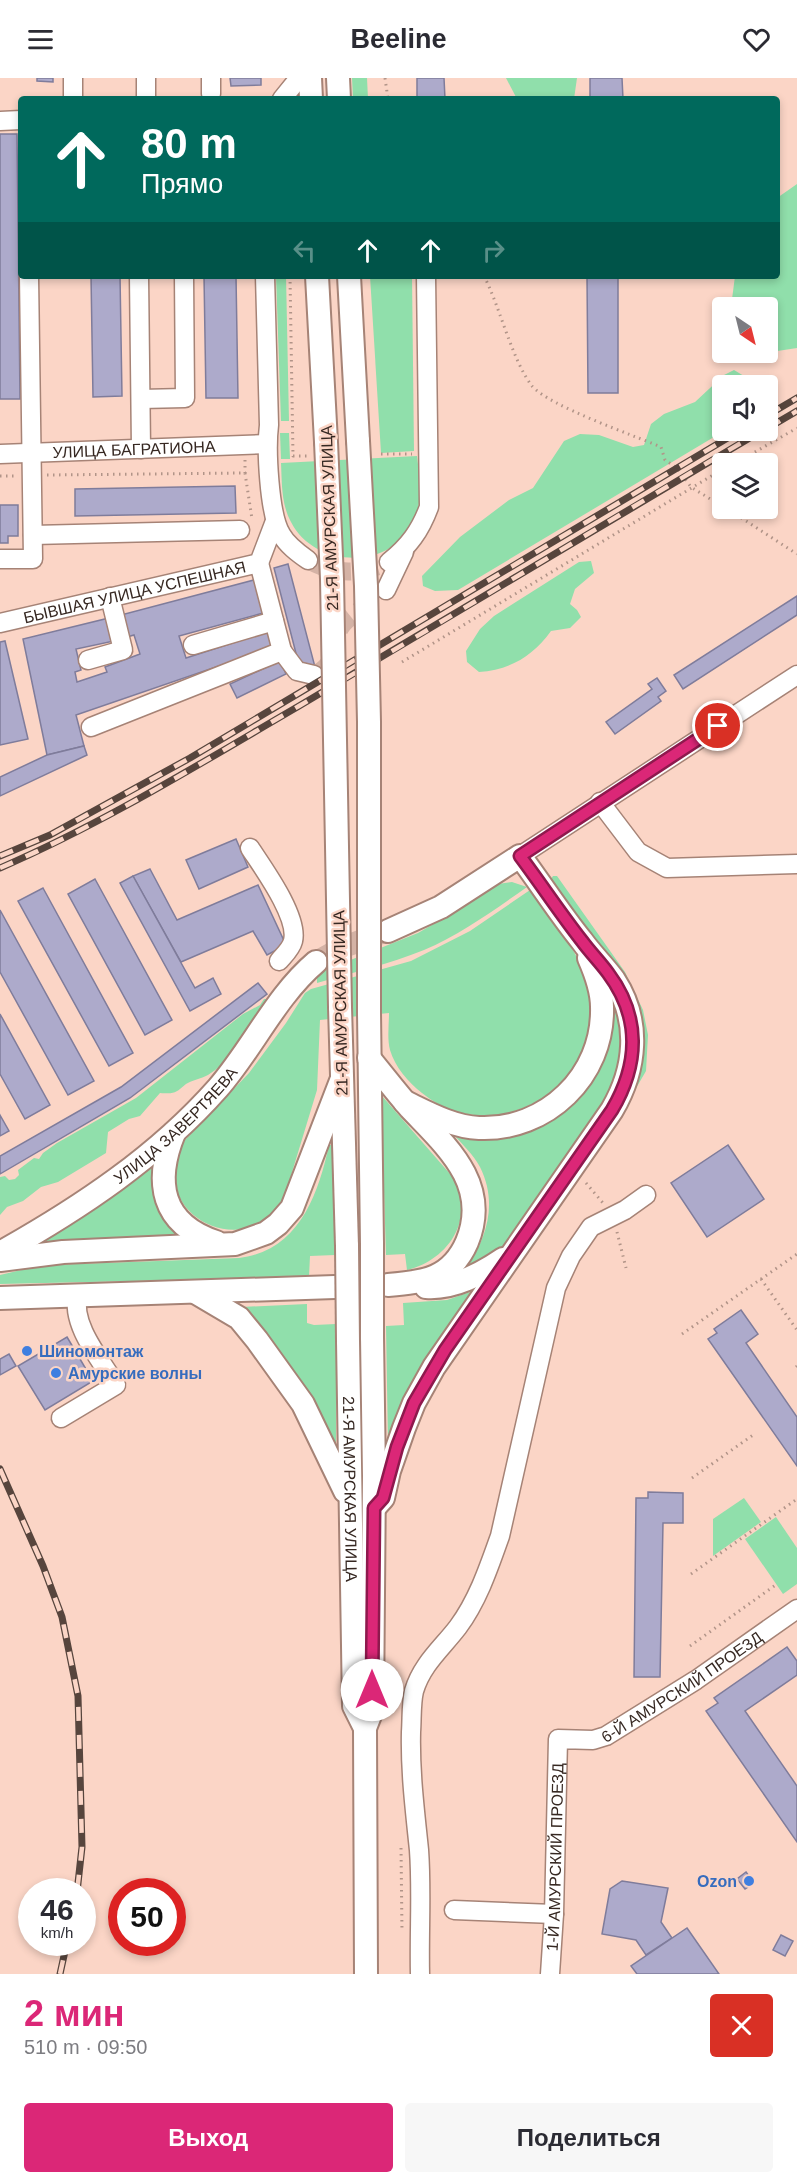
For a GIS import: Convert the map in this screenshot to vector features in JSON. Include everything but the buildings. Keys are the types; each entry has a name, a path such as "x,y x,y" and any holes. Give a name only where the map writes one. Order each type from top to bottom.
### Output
{"main road":[{"path":"310,78 311,96"},
{"path":"338,78 339,96"},
{"name":"21-Я АМУРСКАЯ УЛИЦА","path":"317,279 332,579 341,1081 347,1246 354,1706 365,1728"},
{"name":"21-Я АМУРСКАЯ УЛИЦА","path":"350,287 366,585 369,722 369,1058 374,1508 372,1710 365,1728 366,1974"},
{"path":"374,1508 383,1498 389,1471 404,1428 423,1385 612,1110 625,1086 631,1064 633,1034 631,1020 621,993 520,856 441,907 388,931"},
{"path":"405,1102 453,1123 476,1128 495,1128 535,1118 566,1096 592,1061 598,1043 602,1016 599,984 583,943"},
{"name":"УЛИЦА ЗАВЕРТЯЕВА","path":"0,1253 95,1195 174,1133 220,1085 296,979 316,962"},
{"path":"369,1058 405,1102 453,1154 470,1185 475,1212 474,1223 466,1245 451,1266 434,1278 397,1284 436,1288 458,1283 494,1265 514,1251"},
{"path":"0,1260 63,1252 221,1244 247,1241 266,1233 278,1224 292,1208 341,1081"},
{"path":"174,1133 163,1171 164,1190 168,1201 174,1212 194,1232 221,1244"},
{"path":"0,1298 335,1287"},
{"path":"194,1291 238,1318 257,1340 310,1417 350,1501"}],"street":[{"path":"73,78 73,96"},
{"path":"146,78 146,96"},
{"path":"284,96 299,78"},
{"path":"0,121 18,120"},
{"path":"0,559 33,558 29,279"},
{"path":"139,279 141,449"},
{"path":"141,399 185,398 184,279"},
{"path":"266,279 269,426 267,444 275,521 281,535 308,560"},
{"path":"389,562 406,548 419,532 429,507 426,279"},
{"name":"УЛИЦА БАГРАТИОНА","path":"0,454 267,444"},
{"name":"БЫВШАЯ УЛИЦА УСПЕШНАЯ","path":"0,623 259,562 275,521"},
{"path":"33,535 247,530"},
{"path":"386,590 406,548"},
{"path":"259,562 282,651 297,671 314,675"},
{"path":"88,660 123,650 110,597"},
{"path":"193,645 274,621"},
{"path":"91,727 282,651"},
{"path":"520,856 797,675"},
{"path":"600,802 638,852 667,868 797,864"},
{"path":"250,848 284,903 293,930 293,942 279,961"},
{"path":"420,1974 419,1852 411,1758 414,1690 431,1657 457,1627 472,1604 500,1536 559,1280 571,1256 591,1227 614,1216 646,1195"},
{"path":"61,1418 116,1385 77,1321 75,1306 78,1295"},
{"name":"6-Й АМУРСКИЙ ПРОЕЗД","path":"558,1739 593,1740 606,1736 696,1680 797,1609"},
{"name":"1-Й АМУРСКИЙ ПРОЕЗД","path":"550,1974 554,1914 558,1739"},
{"path":"454,1910 554,1914"}],"path":[{"path":"385,78 387,96"},
{"path":"290,279 293,456 308,456"},
{"path":"485,279 521,367 533,387 561,405 661,447 665,460 677,468 691,487 712,500"},
{"path":"753,453 797,428"},
{"path":"0,476 245,473 247,530"},
{"path":"402,662 712,475"},
{"path":"741,519 797,554"},
{"path":"586,1183 597,1197"},
{"path":"614,1216 626,1268"},
{"path":"682,1334 797,1254"},
{"path":"761,1279 797,1330"},
{"path":"692,1478 753,1435"},
{"path":"691,1574 797,1499"},
{"path":"690,1646 777,1584"},
{"path":"401,1847 402,1939"}],"green space":[{"path":"352,78 367,78 368,96 353,96"},
{"path":"506,78 577,78 574,96 515,96"},
{"path":"797,184 797,348 778,351 778,297 732,297 735,279 780,279 780,196"},
{"path":"276,279 286,279 289,421 281,421"},
{"path":"370,279 412,279 414,451 381,453"},
{"path":"734,370 742,375 724,375"},
{"path":"712,386 712,438 458,590 435,591 423,586 422,576 460,537 509,500 533,488 564,441 580,434 599,435 633,447 644,445 651,424 664,414 695,402"},
{"path":"280,433 289,433 290,459 281,459"},
{"path":"417,456 420,493 414,520 398,542 384,551 367,557 349,558 331,555 315,548 301,537 291,522 284,500 281,463"},
{"path":"591,561 594,573 575,589 570,604 581,617 570,628 551,631 537,648 511,665 479,672 467,662 466,651 480,629 494,616 579,562"},
{"path":"557,876 625,972 643,1010 648,1035 646,1071 635,1090 633,1089 620,976 551,879"},
{"path":"512,882 527,887 438,944 397,960 317,983 317,975 323,971 418,933 498,884"},
{"path":"530,890 570,945 583,969 592,1017 585,1048 568,1075 545,1097 516,1111 484,1116 452,1110 422,1093 399,1068 389,1045 389,1013 320,1020 317,1090 286,1192 271,1215 251,1227 228,1229 207,1223 189,1210 177,1191 175,1167 185,1140 249,1073 305,993 311,989 411,961 470,931"},
{"path":"609,989 624,1033 617,1086 505,1247 466,1269 480,1245 488,1220 488,1194 480,1167 453,1134 570,1101"},
{"path":"264,999 268,999 268,1002 249,1031 217,1068 175,1092 160,1093 140,1116 129,1119 108,1132 106,1153 58,1182 41,1187 23,1201 7,1207 0,1215 0,1177 15,1179 19,1175 18,1170 34,1158 39,1159 43,1153 57,1143 136,1098 243,1014 260,1005"},
{"path":"381,1096 451,1175 459,1190 462,1205 455,1234 447,1246 436,1257 407,1270 405,1254 386,1255"},
{"path":"329,1145 332,1145 333,1155 335,1255 310,1256 309,1277 0,1284 0,1275 50,1265 239,1258 259,1253 276,1245 291,1233 302,1218 319,1183"},
{"path":"153,1158 182,1235 34,1242"},
{"path":"473,1291 388,1444 386,1326 404,1325 403,1303 447,1300"},
{"path":"307,1304 307,1323 336,1324 336,1448 241,1307"},
{"path":"744,1498 761,1522 713,1556 713,1519"},
{"path":"776,1517 797,1548 797,1584 783,1594 745,1539"}],"tunnel":[{"path":"308,560 338,571 358,571 389,562"},
{"path":"314,675 323,670 332,658 336,637 343,624 373,600"},
{"path":"316,962 341,948 387,931"}],"railway":[{"path":"778,409 797,398"},
{"path":"778,422 797,411"},
{"path":"0,856 50,835 190,758 723,441"},
{"path":"0,868 77,832 189,770 745,441"},
{"path":"0,1469 43,1566 62,1617 78,1696 82,1847 79,1878"},
{"path":"60,1974 64,1956"}],"place":[{"name":"Шиномонтаж","path":"27,1351"},
{"name":"Амурские волны","path":"56,1373"},
{"name":"Ozon","path":"749,1881"}],"route":[{"path":"372,1690 374,1508 383,1498 389,1471 408,1416 423,1385 445,1350 612,1110 622,1094 631,1064 633,1034 631,1020 621,993 520,856 718,726"}]}
